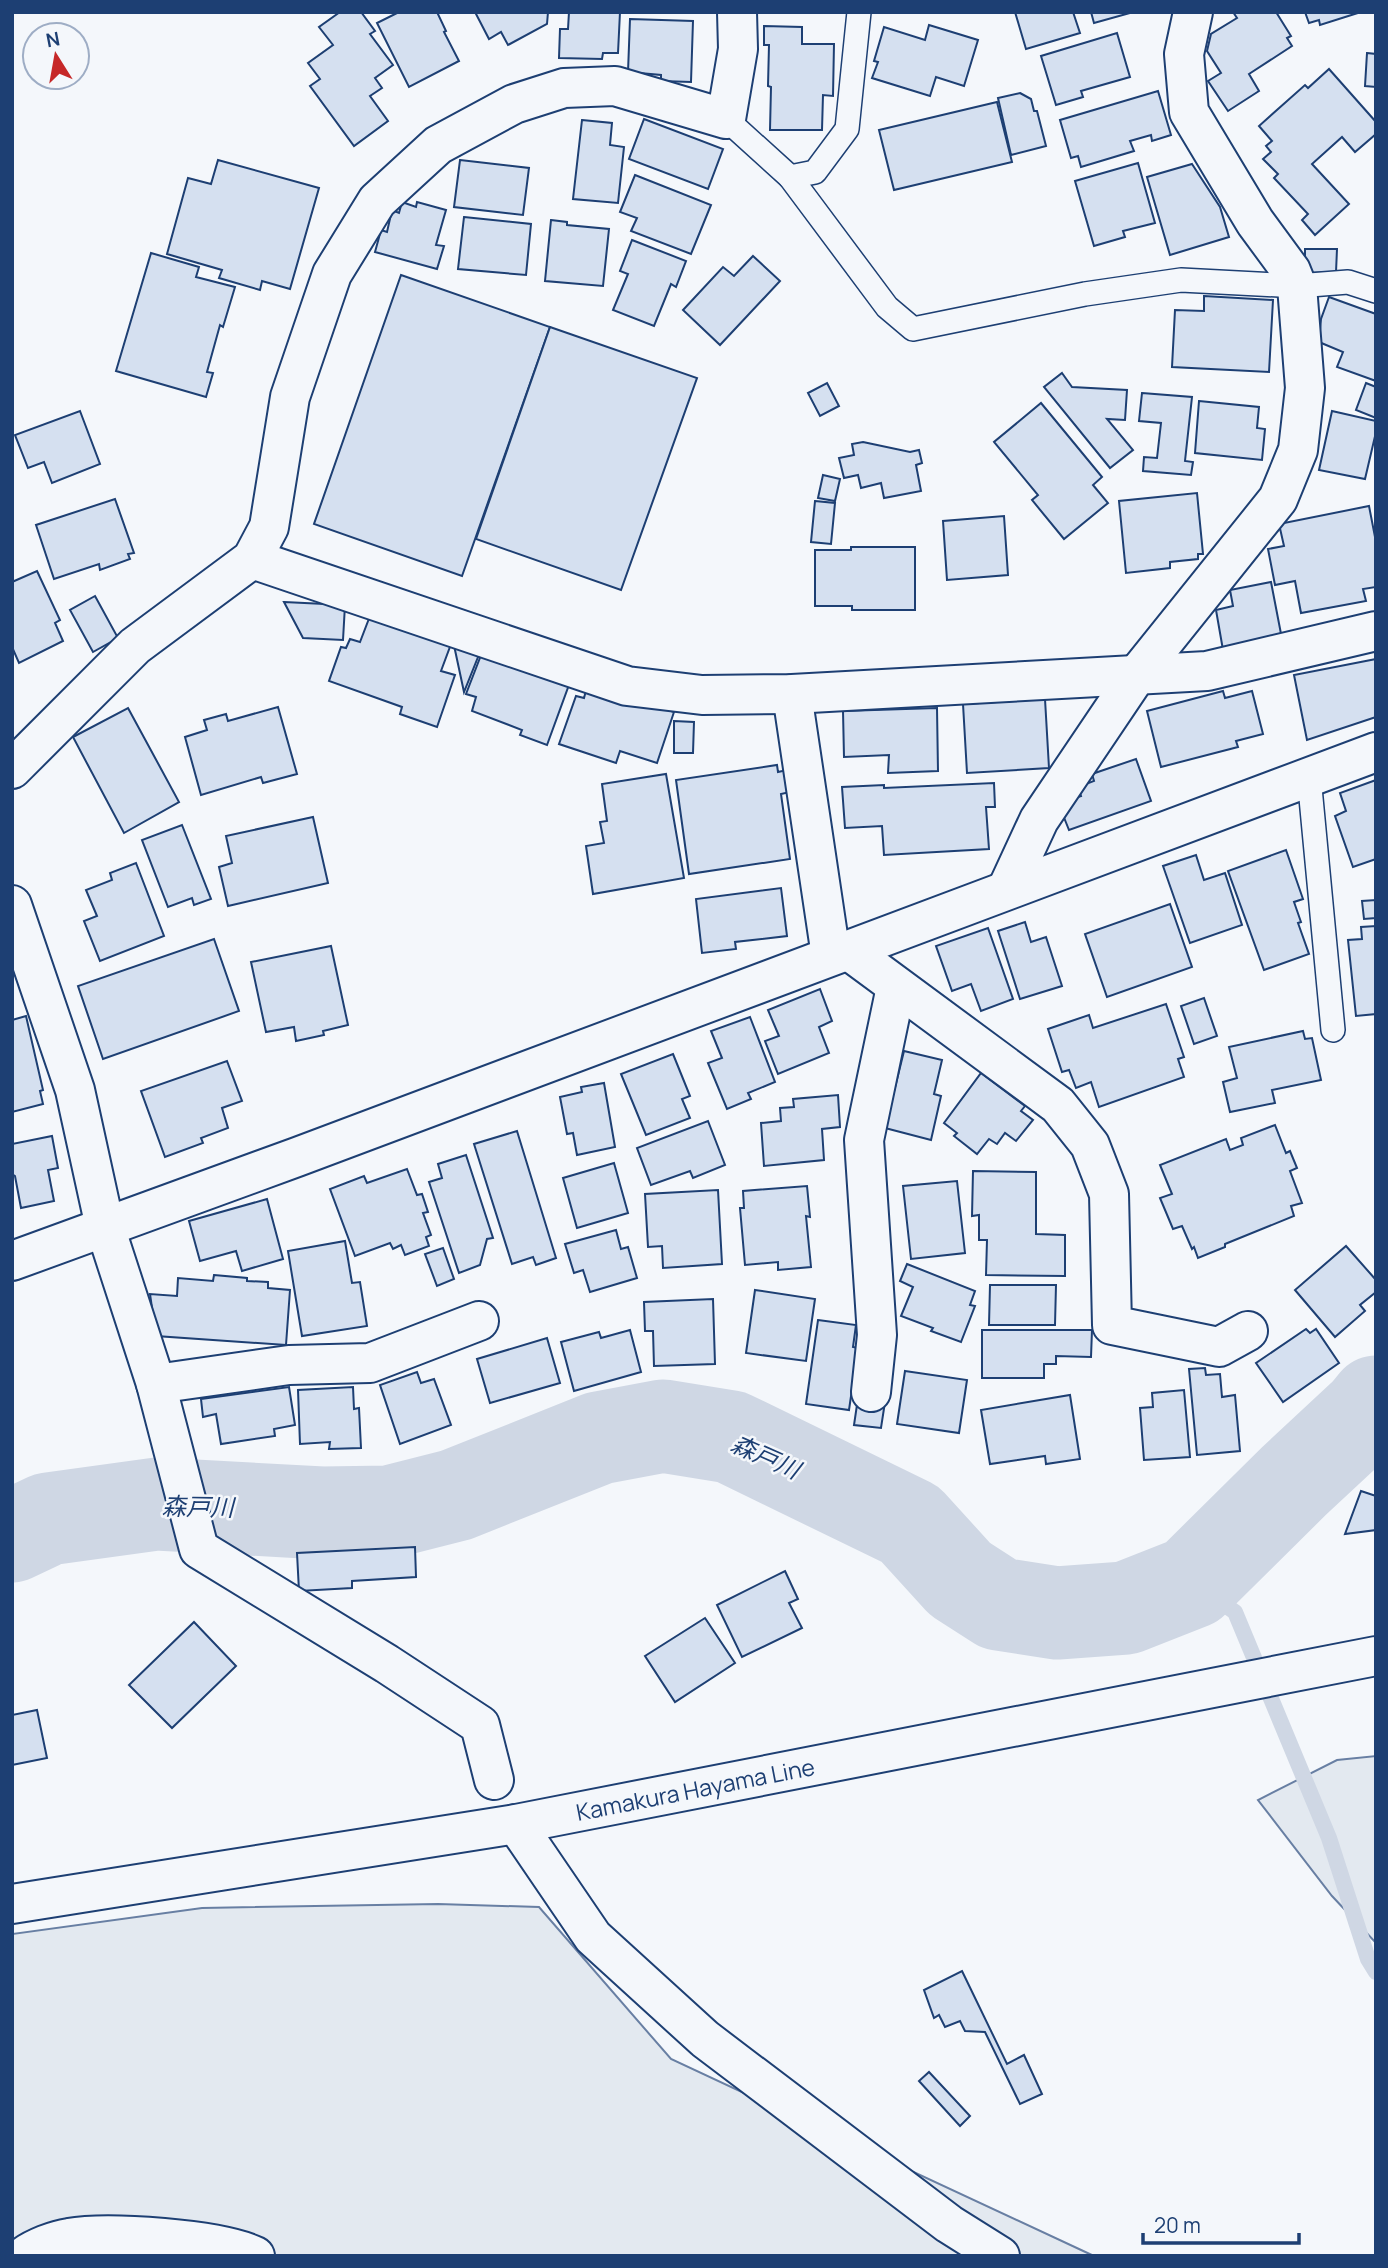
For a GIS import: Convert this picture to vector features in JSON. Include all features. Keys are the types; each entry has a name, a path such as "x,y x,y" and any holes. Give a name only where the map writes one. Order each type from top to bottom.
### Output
{"street":[{"path":"12,769 135,646 252,559 269,527 290,397 332,274 377,201 438,145 514,104 564,88 615,86 726,119 738,48 737,12"},
{"path":"1007,889 1039,821 1136,676 1278,499 1298,450 1305,388 1297,286 1292,271 1255,222 1189,112 1184,54 1193,12"},
{"path":"252,559 627,686 702,695 792,694 1207,671 1376,631"},
{"path":"792,694 840,953 896,987 1058,1105 1090,1145 1109,1194 1112,1325 1219,1347 1248,1331"},
{"path":"12,1261 1376,751"},
{"path":"12,905 75,1090 105,1227 156,1384 199,1549 387,1664 480,1726 494,1780"},
{"path":"871,1392 877,1335 864,1140 896,987"},
{"path":"156,1384 289,1365 370,1363 479,1321"},
{"name":"Kamakura Hayama Line","path":"12,1904 516,1824 1376,1656"},
{"path":"516,1824 593,1937 705,2039 949,2224 1000,2256"},
{"path":"24,2256 68,2238 106,2236 165,2238 209,2244 255,2256"}],"lane":[{"path":"790,177 815,172 847,129 859,12"},
{"path":"726,119 790,177 887,307 913,329 1085,294 1181,280 1297,286 1348,282 1376,291"},
{"path":"1309,777 1333,1030"}],"shaded area":[{"path":"1376,1756 1376,1943 1332,1896 1258,1800 1337,1760"},
{"path":"438,1904 539,1907 671,2059 1094,2256 12,2256 12,1934 202,1908"}],"building":[{"path":"340,12 361,12 375,31 370,34 393,65 375,78 382,88 370,96 388,121 354,146 310,86 320,79 308,63 333,45 319,27"},
{"path":"399,12 437,12 459,61 409,87 377,23"},
{"path":"475,12 548,12 547,24 508,45 501,32 489,39"},
{"path":"569,12 620,12 618,53 603,53 602,59 559,58 560,29 568,29"},
{"path":"1015,12 1073,12 1080,33 1026,49"},
{"path":"1091,12 1130,12 1130,13 1094,23"},
{"path":"1233,12 1276,12 1291,36 1287,38 1292,46 1249,74 1259,91 1228,111 1208,81 1221,73 1207,51 1211,34 1237,18"},
{"path":"1305,12 1361,12 1320,25 1319,20 1309,23"},
{"path":"630,19 693,21 691,82 661,81 661,75 628,72"},
{"path":"929,25 978,40 964,86 936,77 930,96 872,78 878,62 874,61 884,27 925,40"},
{"path":"764,26 802,27 802,44 834,44 833,96 823,95 822,130 770,130 769,45 764,45"},
{"path":"1117,33 1130,77 1081,91 1083,97 1056,105 1041,56"},
{"path":"1367,53 1376,54 1376,87 1365,86"},
{"path":"1329,69 1376,122 1376,134 1355,152 1342,137 1312,164 1349,204 1315,235 1302,220 1308,214 1274,178 1278,174 1263,159 1271,152 1266,146 1272,141 1259,126 1305,85 1308,88"},
{"path":"1158,91 1171,135 1152,141 1151,135 1130,141 1134,151 1081,167 1078,156 1071,158 1060,120"},
{"path":"1020,93 1031,99 1034,111 1037,111 1046,146 1011,155 998,98"},
{"path":"997,102 1012,162 894,190 879,130"},
{"path":"644,119 723,149 708,189 629,159"},
{"path":"582,120 612,123 610,145 624,147 618,203 573,199"},
{"path":"218,160 319,188 290,289 262,281 260,290 219,278 222,270 167,254 188,178 211,184"},
{"path":"460,160 529,168 523,215 454,207"},
{"path":"1138,163 1155,223 1123,231 1125,237 1094,246 1075,181"},
{"path":"1192,164 1220,207 1229,237 1170,255 1147,177"},
{"path":"635,175 711,205 691,254 631,231 637,218 620,212"},
{"path":"402,202 416,207 417,202 446,210 436,245 444,246 437,269 375,252 381,230 387,232 392,210 399,213"},
{"path":"464,217 531,224 526,275 458,269"},
{"path":"551,220 567,222 567,225 609,229 603,286 545,281"},
{"path":"632,240 686,261 676,287 671,284 654,326 613,310 628,274 620,271"},
{"path":"1305,249 1337,249 1336,272 1305,273"},
{"path":"151,253 199,267 196,277 235,287 223,327 220,325 207,372 213,373 206,397 116,371"},
{"path":"753,256 780,281 720,345 683,310 723,267 734,276"},
{"path":"401,275 550,327 462,576 314,524"},
{"path":"1204,296 1273,300 1269,372 1172,367 1175,310 1204,311"},
{"path":"1329,297 1376,314 1376,381 1337,367 1343,352 1319,342 1321,319"},
{"path":"550,327 697,378 621,590 476,539"},
{"path":"1062,373 1072,387 1127,390 1125,420 1107,419 1133,450 1110,468 1044,387"},
{"path":"827,383 839,406 820,416 808,393"},
{"path":"1366,383 1376,387 1376,418 1356,410"},
{"path":"1142,393 1192,397 1185,461 1193,462 1191,475 1143,471 1144,457 1157,458 1161,423 1139,421"},
{"path":"1199,401 1259,407 1257,428 1265,429 1262,460 1195,453"},
{"path":"1041,403 1102,477 1093,485 1108,503 1064,539 1032,500 1038,495 994,442"},
{"path":"80,411 100,464 52,483 44,462 28,468 15,435"},
{"path":"1332,411 1376,421 1365,479 1319,470"},
{"path":"863,442 910,452 919,450 922,463 916,465 921,491 884,498 881,483 861,488 858,475 844,478 839,458 854,455 852,444"},
{"path":"823,475 840,479 835,501 818,498"},
{"path":"1197,493 1203,554 1198,554 1198,559 1170,562 1170,568 1126,573 1119,501"},
{"path":"115,499 134,553 128,554 130,559 100,570 99,564 54,579 36,525"},
{"path":"815,501 835,503 831,544 811,542"},
{"path":"1369,506 1376,542 1376,587 1363,589 1366,601 1301,613 1295,581 1275,585 1268,549 1284,546 1279,524"},
{"path":"1004,516 1008,575 947,580 943,521"},
{"path":"851,547 915,547 915,610 852,610 852,606 815,606 815,550 851,550"},
{"path":"37,571 60,620 55,623 63,641 19,663 12,647 12,582"},
{"path":"1271,582 1282,639 1223,650 1216,610 1233,606 1230,590"},
{"path":"95,596 118,638 93,652 70,610"},
{"path":"284,602 345,605 343,640 303,638"},
{"path":"370,616 451,644 441,671 455,675 437,727 400,714 402,707 329,681 341,647 346,648 350,639 360,642"},
{"path":"452,636 482,647 464,692"},
{"path":"483,650 570,682 547,745 520,735 522,730 472,711 476,697 466,694"},
{"path":"1376,659 1376,717 1307,740 1294,675"},
{"path":"588,683 674,712 657,763 620,751 616,763 559,744 576,696 584,698"},
{"path":"1223,691 1225,698 1252,691 1263,734 1236,741 1238,747 1161,767 1147,711"},
{"path":"1045,699 1049,768 967,773 963,704"},
{"path":"278,707 297,774 263,783 261,777 201,795 185,737 207,730 204,720 226,714 228,721"},
{"path":"128,708 179,802 124,833 73,737"},
{"path":"937,708 938,771 888,773 889,755 844,757 843,711"},
{"path":"674,721 694,722 693,753 674,753"},
{"path":"1136,759 1151,801 1069,830 1061,810 1068,800 1081,796 1078,787 1094,781 1092,774"},
{"path":"777,765 778,772 787,770 790,792 781,794 790,859 689,874 676,780"},
{"path":"666,774 684,878 593,894 586,846 604,843 600,822 607,821 602,784"},
{"path":"1376,780 1376,859 1353,867 1335,816 1346,811 1340,793"},
{"path":"994,783 995,807 986,807 989,849 884,855 882,826 845,828 842,787 884,785 884,788"},
{"path":"313,817 328,883 228,906 219,867 232,863 226,836"},
{"path":"182,825 211,899 194,905 192,898 168,907 142,840"},
{"path":"1286,850 1303,899 1294,902 1309,954 1264,970 1228,871"},
{"path":"1196,855 1204,880 1225,873 1242,925 1190,943 1163,866"},
{"path":"136,863 164,936 100,961 84,921 97,916 86,890 112,880 110,873"},
{"path":"781,888 787,936 735,942 736,949 702,953 696,899"},
{"path":"1376,900 1376,918 1364,919 1362,901"},
{"path":"1170,904 1192,967 1107,997 1085,934"},
{"path":"1025,922 1031,942 1046,937 1062,986 1020,999 998,931"},
{"path":"1376,926 1376,1014 1356,1016 1348,940 1362,939 1361,927"},
{"path":"988,928 1013,999 981,1011 971,984 952,991 936,946"},
{"path":"214,939 239,1011 103,1059 78,986"},
{"path":"331,946 348,1025 323,1031 324,1035 296,1041 294,1027 266,1032 251,962"},
{"path":"820,989 832,1021 819,1027 829,1053 778,1074 765,1041 779,1036 768,1010"},
{"path":"1204,998 1217,1036 1194,1044 1181,1006"},
{"path":"1166,1004 1184,1057 1178,1059 1184,1077 1099,1107 1091,1082 1076,1088 1069,1070 1062,1072 1048,1029 1089,1015 1093,1028"},
{"path":"26,1016 43,1090 40,1091 43,1104 12,1112 12,1020"},
{"path":"750,1017 775,1082 748,1093 751,1099 727,1109 708,1063 722,1058 711,1031"},
{"path":"1303,1031 1305,1039 1312,1038 1321,1080 1272,1090 1275,1103 1230,1112 1223,1082 1237,1078 1229,1047"},
{"path":"904,1051 942,1060 934,1094 941,1096 931,1140 885,1128"},
{"path":"673,1054 690,1096 682,1099 690,1118 646,1135 621,1074"},
{"path":"227,1061 242,1101 222,1108 228,1128 201,1138 203,1143 165,1157 141,1091"},
{"path":"981,1073 1025,1106 1021,1111 1033,1120 1016,1141 1005,1133 997,1144 989,1139 977,1154 954,1136 957,1133 944,1123"},
{"path":"604,1083 615,1147 577,1155 573,1133 567,1134 560,1097 582,1092 581,1087"},
{"path":"838,1095 840,1127 822,1129 824,1160 764,1166 761,1123 781,1121 780,1108 794,1107 793,1099"},
{"path":"708,1121 725,1165 693,1178 690,1171 651,1185 637,1148"},
{"path":"1275,1125 1286,1153 1290,1151 1297,1168 1290,1171 1302,1203 1291,1206 1294,1216 1198,1258 1182,1226 1173,1229 1160,1198 1172,1194 1160,1165 1226,1139 1230,1150 1243,1145 1241,1138"},
{"path":"517,1131 556,1258 536,1265 533,1257 512,1264 474,1144"},
{"path":"52,1136 58,1168 48,1170 54,1201 21,1208 15,1176 12,1174 12,1144"},
{"path":"466,1155 493,1238 487,1239 480,1265 459,1273 429,1182 442,1178 438,1164"},
{"path":"614,1163 628,1213 577,1228 563,1178"},
{"path":"407,1169 417,1195 422,1194 428,1212 423,1213 431,1235 426,1237 429,1246 405,1255 401,1245 393,1249 390,1243 355,1256 330,1189 364,1176 367,1183"},
{"path":"973,1171 1036,1172 1036,1234 1065,1235 1065,1276 986,1275 987,1240 979,1240 979,1215 972,1216"},
{"path":"957,1181 965,1253 911,1259 903,1186"},
{"path":"807,1186 810,1217 806,1216 811,1267 778,1270 778,1262 745,1265 740,1208 744,1208 743,1191"},
{"path":"718,1190 722,1264 663,1268 662,1246 648,1247 645,1194"},
{"path":"267,1199 283,1259 242,1271 236,1251 200,1261 189,1221"},
{"path":"616,1230 621,1249 628,1247 637,1278 590,1292 583,1270 574,1273 565,1244"},
{"path":"345,1241 352,1283 360,1282 367,1326 302,1336 288,1251"},
{"path":"1346,1246 1376,1280 1376,1292 1360,1305 1365,1311 1335,1337 1295,1290"},
{"path":"443,1248 454,1279 437,1286 425,1254"},
{"path":"907,1264 975,1291 970,1305 975,1306 961,1342 901,1316 913,1287 900,1281"},
{"path":"214,1275 268,1282 268,1288 290,1290 286,1345 156,1336 150,1294 177,1296 178,1278 213,1281"},
{"path":"990,1285 1056,1285 1055,1325 989,1325"},
{"path":"755,1290 815,1299 806,1361 746,1353"},
{"path":"713,1299 715,1364 654,1366 653,1331 645,1331 644,1302"},
{"path":"818,1320 856,1325 853,1347 858,1348 849,1410 806,1404"},
{"path":"1306,1329 1310,1333 1316,1329 1339,1363 1283,1402 1256,1363"},
{"path":"630,1330 641,1372 574,1391 561,1342 599,1332 601,1338"},
{"path":"982,1330 1092,1330 1091,1357 1056,1356 1056,1364 1044,1364 1044,1378 982,1378"},
{"path":"547,1338 560,1383 490,1403 477,1359"},
{"path":"1205,1368 1206,1375 1220,1374 1222,1397 1235,1395 1240,1451 1197,1455 1189,1369"},
{"path":"905,1371 967,1380 959,1433 897,1424"},
{"path":"417,1372 421,1383 434,1379 451,1425 400,1444 380,1385"},
{"path":"289,1387 295,1425 274,1429 275,1436 221,1444 216,1414 203,1417 201,1399"},
{"path":"353,1387 354,1409 359,1408 361,1448 329,1449 330,1442 300,1444 298,1390"},
{"path":"1184,1390 1190,1457 1144,1460 1140,1408 1153,1407 1152,1393"},
{"path":"1070,1395 1080,1459 1046,1464 1045,1456 990,1464 981,1410"},
{"path":"858,1398 885,1402 881,1428 854,1425"},
{"path":"1361,1491 1376,1496 1376,1530 1345,1534"},
{"path":"415,1547 416,1577 352,1581 352,1588 299,1591 297,1553"},
{"path":"785,1571 798,1599 789,1603 802,1628 742,1657 717,1605"},
{"path":"705,1618 735,1663 675,1702 645,1656"},
{"path":"194,1622 236,1666 172,1728 129,1685"},
{"path":"37,1710 47,1758 12,1765 12,1715"},
{"path":"962,1971 1007,2064 1024,2055 1042,2094 1020,2104 985,2032 965,2031 960,2021 945,2027 939,2015 934,2018 924,1990"},
{"path":"929,2072 970,2116 960,2126 919,2081"}],"waterway":[{"name":"森戸川","path":"12,1536 48,1519 157,1504 322,1513 389,1512 456,1495 599,1438 663,1426 731,1437 910,1524 960,1579 999,1604 1057,1613 1126,1608 1192,1582 1376,1402"},
{"path":"1192,1582 1235,1612 1329,1838 1368,1959 1376,1972"}]}
